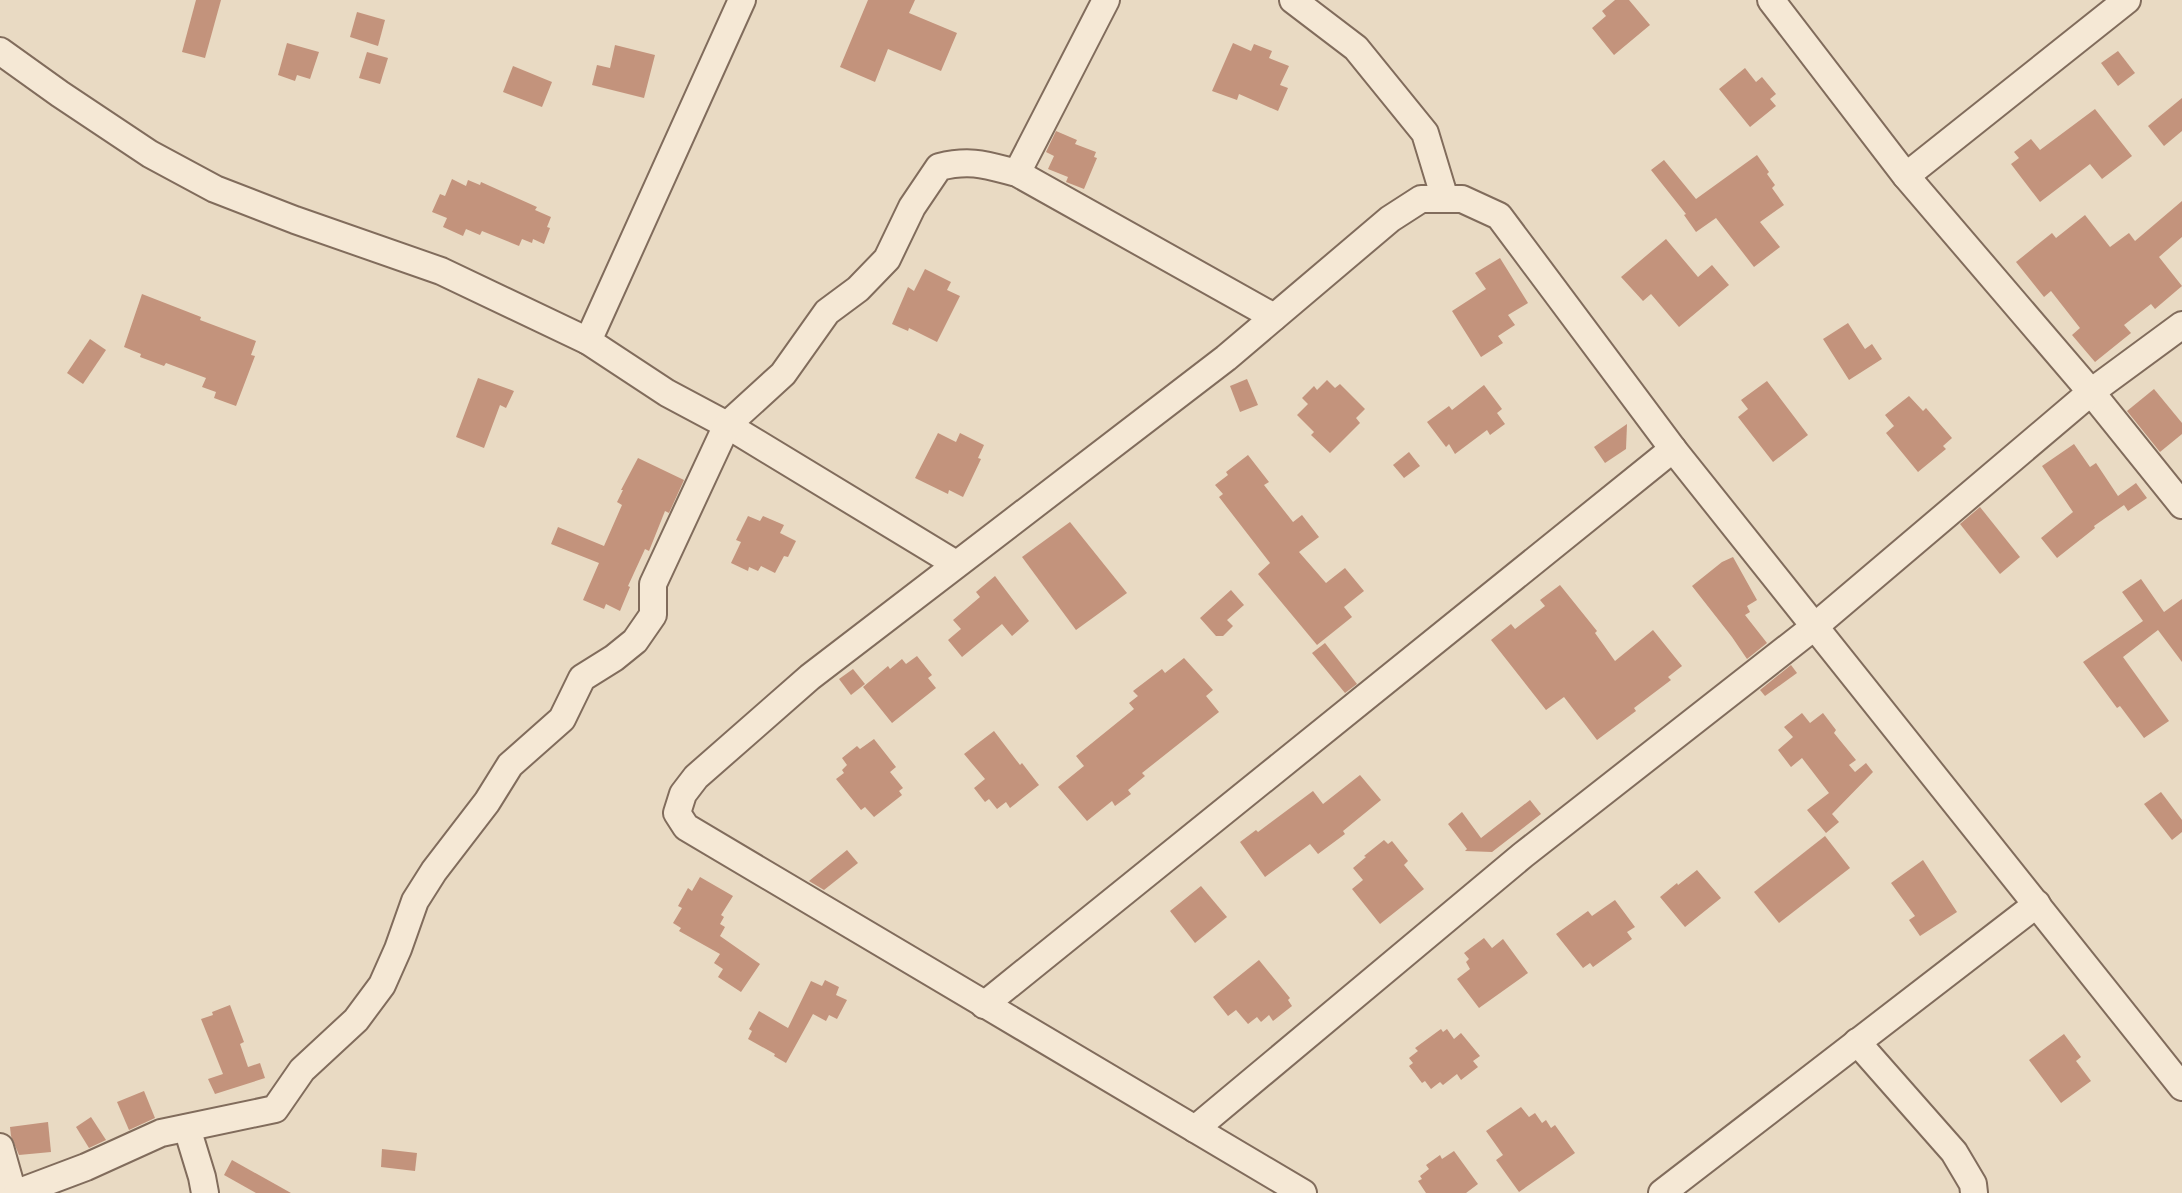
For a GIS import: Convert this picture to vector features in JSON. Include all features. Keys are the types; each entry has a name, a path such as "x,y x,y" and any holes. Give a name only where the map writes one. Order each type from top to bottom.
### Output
{"street":[{"path":"588,341 742,0"},
{"path":"1017,173 1106,0"},
{"path":"1293,0 1356,48 1425,133 1445,199"},
{"path":"1771,0 1906,176 2091,392 2182,505"},
{"path":"1906,176 2127,0"},
{"path":"0,51 150,154 215,189 441,271 588,341 667,393 727,425 956,564"},
{"path":"0,1147 15,1193 86,1167 161,1133 275,1109 302,1070 356,1020 382,985 415,901 510,765 562,719 582,678 635,641 653,615 653,584 727,425 783,374 827,312 858,289 887,259 912,207 939,167 972,162 1017,173 1274,317"},
{"path":"1303,1193 686,827 677,813 683,794 707,767 810,677 1226,358 1390,219 1421,199 1462,199 1499,216 1673,449 2182,1087"},
{"path":"1195,1129 1523,855 1814,627 2091,392 2182,325"},
{"path":"984,1005 1673,449"},
{"path":"1662,1193 2037,904"},
{"path":"1857,1042 1954,1152 1973,1184 1974,1193"},
{"path":"187,1128 205,1193"}],"building":[{"path":"196,0 221,0 205,58 182,52"},
{"path":"868,0 915,0 909,13 957,33 941,71 888,49 875,82 840,67"},
{"path":"1615,0 1629,0 1650,25 1614,55 1592,28 1606,16 1602,11"},
{"path":"357,12 385,20 378,46 350,37"},
{"path":"287,43 319,52 310,79 297,75 295,81 278,75"},
{"path":"1233,43 1251,51 1254,44 1272,51 1269,58 1289,66 1280,85 1288,88 1278,111 1239,94 1237,100 1212,91"},
{"path":"615,45 655,55 644,98 592,85 597,65 610,68"},
{"path":"2118,51 2135,73 2118,86 2101,63"},
{"path":"367,52 388,58 380,84 359,78"},
{"path":"513,66 552,82 542,107 503,92"},
{"path":"1745,68 1756,82 1762,77 1776,94 1770,99 1776,106 1750,127 1719,89"},
{"path":"2182,98 2182,131 2164,146 2148,126"},
{"path":"2095,109 2132,156 2102,179 2090,164 2040,202 2011,164 2019,158 2014,152 2031,139 2040,150"},
{"path":"1056,131 1077,140 1075,144 1096,152 1094,157 1097,158 1084,189 1066,182 1068,177 1048,169 1054,156 1046,152"},
{"path":"1757,155 1775,185 1772,188 1784,205 1760,222 1780,247 1754,267 1716,218 1696,232 1686,214 1651,170 1664,160 1696,199"},
{"path":"452,179 466,186 468,180 480,185 481,182 537,207 535,210 551,217 544,244 533,239 532,243 522,239 519,246 482,231 480,235 466,229 463,236 443,227 447,218 432,212 440,194 445,196"},
{"path":"2182,201 2182,237 2159,257 2182,286 2155,309 2151,304 2124,325 2131,333 2095,362 2072,335 2080,328 2051,291 2044,297 2016,262 2052,233 2056,238 2085,215 2110,247 2129,233 2135,241"},
{"path":"1666,239 1698,277 1712,265 1729,285 1679,327 1651,294 1643,301 1621,277"},
{"path":"1500,258 1528,303 1508,315 1515,325 1498,336 1503,343 1481,357 1452,311 1486,289 1475,273"},
{"path":"925,269 951,282 947,290 960,296 937,342 909,328 908,331 892,324 908,287 914,291"},
{"path":"142,294 256,341 251,355 255,356 236,406 214,398 216,392 202,387 206,378 140,357 141,354 124,347"},
{"path":"1848,323 1865,349 1872,344 1882,359 1849,380 1823,339"},
{"path":"90,339 106,350 83,384 67,373"},
{"path":"478,378 514,391 506,408 500,405 484,448 456,437"},
{"path":"1247,379 1258,405 1240,412 1230,386"},
{"path":"1327,380 1335,388 1340,384 1365,409 1356,418 1360,423 1330,453 1311,435 1314,432 1297,415 1308,404 1302,398 1314,386 1317,390"},
{"path":"1767,381 1808,435 1773,462 1738,417 1748,409 1741,400"},
{"path":"1484,385 1502,409 1497,413 1505,424 1490,435 1487,430 1455,454 1427,422 1449,406 1452,410"},
{"path":"2154,389 2182,423 2182,434 2160,452 2127,411"},
{"path":"1909,396 1923,411 1926,408 1952,438 1943,446 1946,449 1918,472 1886,433 1894,426 1885,415"},
{"path":"1627,424 1626,449 1605,463 1594,447"},
{"path":"938,433 956,442 960,433 984,445 978,458 981,459 963,497 949,490 948,494 915,478"},
{"path":"2074,444 2090,467 2096,463 2118,496 2136,483 2147,498 2128,511 2124,505 2057,558 2041,538 2073,512 2042,466"},
{"path":"1409,452 1420,466 1404,478 1393,465"},
{"path":"1248,455 1269,482 1264,485 1293,522 1302,515 1319,537 1299,552 1326,583 1345,568 1364,591 1344,607 1352,617 1317,645 1258,574 1270,563 1219,497 1223,494 1215,485"},
{"path":"638,458 684,480 669,513 665,511 649,551 645,549 620,611 606,604 604,609 583,600 599,563 551,544 558,527 604,546 622,505 617,502 621,490"},
{"path":"1980,507 2020,557 2000,574 1960,524"},
{"path":"748,516 760,521 763,516 784,525 780,533 796,541 775,573 761,566 758,571 749,567 748,571 731,563 741,542 736,540"},
{"path":"1070,522 1127,593 1076,630 1022,557"},
{"path":"1733,557 1757,600 1747,606 1750,612 1745,615 1767,643 1747,659 1692,586"},
{"path":"995,576 1029,621 1012,636 1002,624 962,657 948,640 961,629 953,620 980,597 976,592"},
{"path":"2141,579 2164,612 2182,599 2182,662 2158,630 2123,657 2169,721 2144,738 2083,662 2143,621 2122,592"},
{"path":"1560,585 1597,631 1595,633 1615,661 1653,630 1682,666 1668,677 1671,680 1634,708 1636,711 1597,740 1564,697 1546,710 1491,640 1511,624 1515,629 1545,606 1540,600"},
{"path":"1231,590 1244,605 1227,620 1233,626 1223,636 1216,636 1200,618"},
{"path":"1325,643 1357,684 1345,693 1312,653"},
{"path":"917,656 932,675 928,678 936,688 892,723 863,687 888,666 890,669 902,659 906,664"},
{"path":"1184,658 1213,690 1206,696 1219,712 1142,773 1145,776 1128,790 1131,794 1115,806 1112,801 1087,821 1058,787 1084,766 1076,756 1134,709 1129,703 1138,696 1133,691 1162,669 1165,673"},
{"path":"1791,665 1797,673 1765,696 1760,690"},
{"path":"853,669 865,684 851,695 839,679"},
{"path":"1802,713 1810,723 1823,713 1836,730 1834,733 1856,760 1849,765 1855,772 1866,763 1873,772 1832,814 1839,822 1826,833 1807,810 1829,793 1802,758 1791,767 1778,750 1793,737 1784,727"},
{"path":"994,731 1039,785 1010,808 1006,802 997,809 989,799 985,802 974,788 985,779 964,754"},
{"path":"874,739 896,767 890,772 903,788 899,791 902,795 874,817 865,807 861,810 836,779 844,773 842,770 847,765 842,758 857,746 860,749"},
{"path":"1360,775 1381,800 1318,854 1310,844 1265,877 1240,842 1313,791 1323,804"},
{"path":"2161,792 2182,820 2182,832 2172,840 2144,804"},
{"path":"1530,800 1541,814 1492,852 1465,851 1467,849 1448,824 1462,812 1481,838"},
{"path":"1825,836 1850,868 1779,923 1754,892"},
{"path":"1384,840 1388,844 1392,841 1408,861 1404,865 1424,889 1380,924 1352,889 1363,880 1353,868"},
{"path":"847,850 858,863 824,890 809,881"},
{"path":"1923,860 1957,912 1920,936 1909,920 1915,916 1891,883"},
{"path":"1697,870 1721,898 1685,927 1660,897"},
{"path":"700,877 733,896 721,915 724,917 720,924 725,927 720,936 760,964 741,992 718,977 723,969 714,963 720,954 679,931 681,928 673,923 688,888 692,891"},
{"path":"1201,886 1227,917 1195,943 1170,911"},
{"path":"1615,900 1635,927 1627,932 1632,939 1593,967 1590,963 1583,968 1556,934 1588,911 1592,916"},
{"path":"1484,938 1492,948 1503,939 1528,973 1479,1008 1457,979 1470,969 1466,962 1469,959 1464,953"},
{"path":"1259,960 1290,998 1288,1000 1292,1006 1273,1021 1269,1015 1261,1022 1257,1017 1248,1024 1236,1010 1228,1016 1213,997"},
{"path":"825,980 839,987 836,995 847,1000 837,1019 829,1015 826,1021 813,1014 786,1063 748,1039 752,1031 749,1029 759,1011 788,1028 811,981 822,986"},
{"path":"230,1005 244,1042 240,1044 248,1067 260,1063 265,1078 215,1094 208,1079 223,1074 201,1019"},
{"path":"1441,1029 1443,1032 1447,1029 1454,1039 1461,1033 1480,1056 1473,1061 1478,1067 1461,1080 1457,1074 1443,1085 1440,1082 1431,1089 1409,1066 1413,1063 1409,1058 1418,1051 1415,1048"},
{"path":"2064,1034 2081,1057 2076,1061 2091,1081 2061,1103 2029,1060"},
{"path":"144,1091 155,1118 129,1130 117,1102"},
{"path":"1521,1107 1529,1117 1535,1113 1542,1123 1546,1120 1551,1128 1555,1125 1575,1153 1519,1192 1496,1160 1503,1155 1486,1131"},
{"path":"91,1117 106,1140 89,1148 76,1127"},
{"path":"48,1122 51,1152 19,1155 10,1127"},
{"path":"382,1149 417,1153 415,1171 381,1167"},
{"path":"1454,1151 1478,1184 1466,1193 1426,1193 1418,1181 1429,1169 1426,1165 1440,1155 1442,1159"},
{"path":"232,1160 291,1193 256,1193 224,1175"}]}
